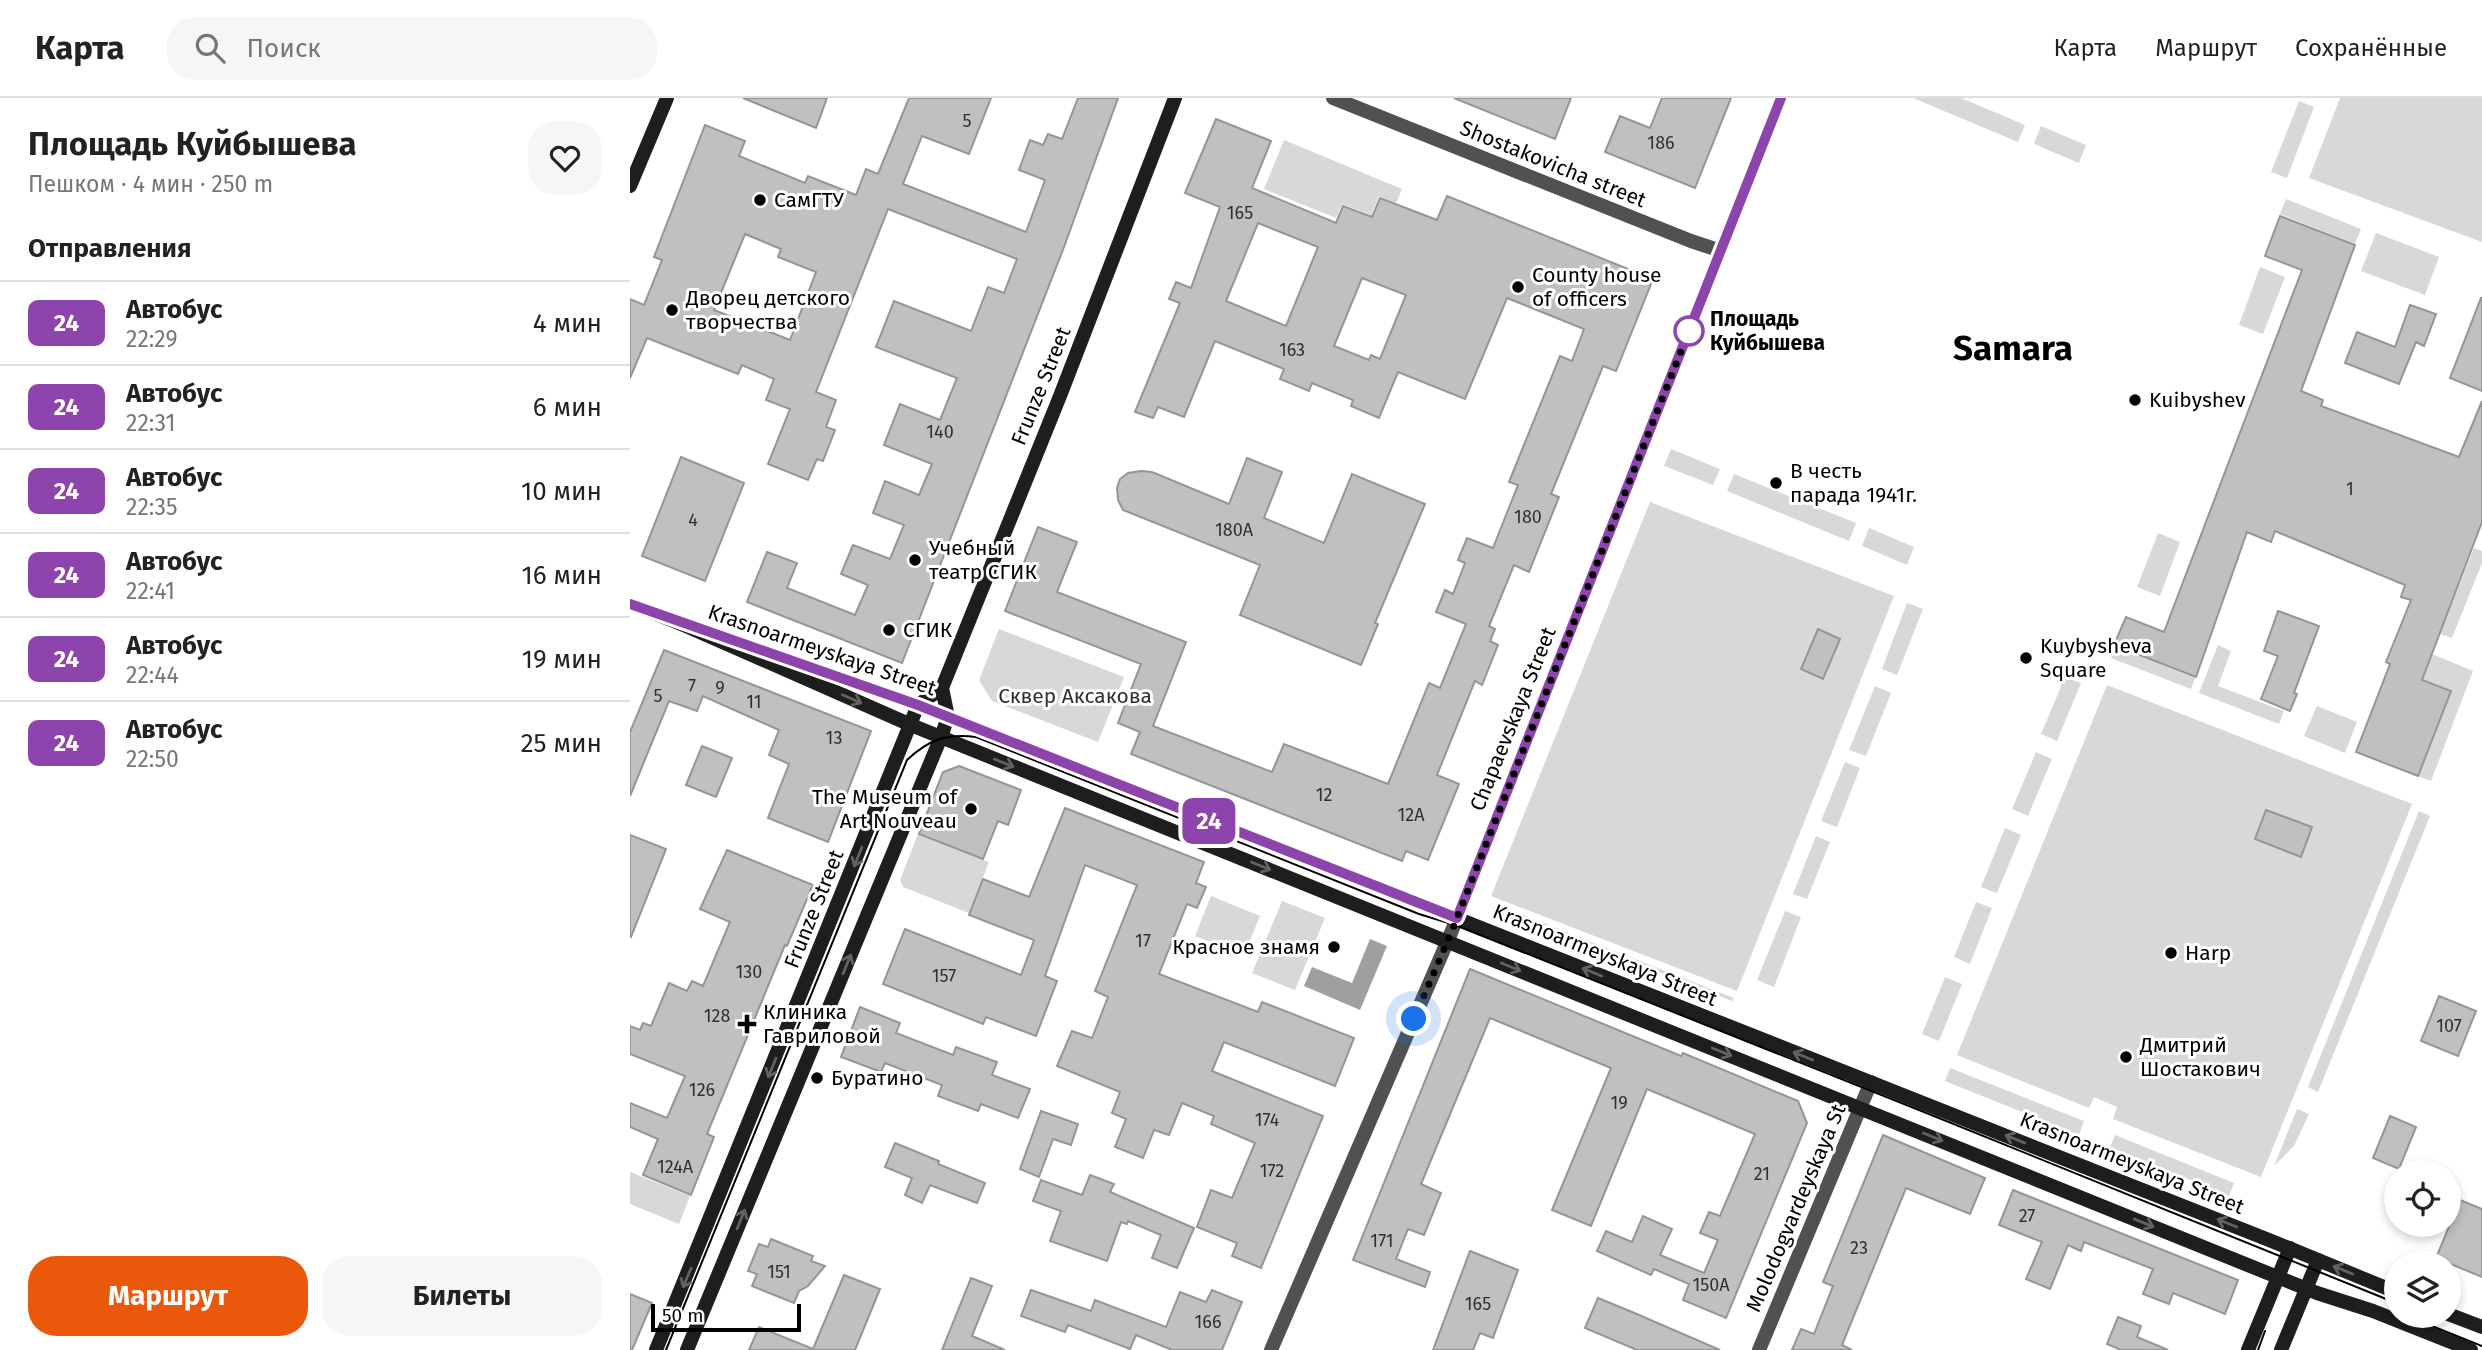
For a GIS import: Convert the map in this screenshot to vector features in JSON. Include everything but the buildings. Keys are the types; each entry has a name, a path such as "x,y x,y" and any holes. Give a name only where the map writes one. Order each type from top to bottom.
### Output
{"main road":[{"path":"630,186 667,98"},
{"name":"Frunze Street","path":"942,688 1060,396 1175,98"},
{"name":"Krasnoarmeyskaya Street","path":"630,604 918,705 2384,1287"},
{"name":"Krasnoarmeyskaya Street","path":"677,622 941,737"},
{"path":"687,1350 948,718 942,688 918,705"},
{"name":"Frunze Street","path":"656,1350 918,705"},
{"path":"941,737 2278,1277 2471,1350"},
{"path":"2248,1350 2290,1248"},
{"path":"2281,1350 2318,1260"},
{"path":"2461,1319 2482,1328"}],"street":[{"name":"Shostakovicha street","path":"1333,98 1720,251"},
{"name":"Chapaevskaya Street","path":"1271,1350 1448,942 1780,98"},
{"name":"Molodogvardeyskaya St","path":"1759,1350 1871,1082"}],"green space":[{"path":"1913,98 1961,98 2025,125 2018,142"},
{"path":"2340,98 2482,98 2482,242 2309,178"},
{"path":"2299,101 2314,107 2287,178 2271,172"},
{"path":"2041,126 2086,145 2079,163 2034,144"},
{"path":"1284,140 1402,189 1396,203 1379,196 1371,215 1342,204 1336,218 1264,189"},
{"path":"2286,199 2361,229 2355,244 2280,214"},
{"path":"2376,233 2439,257 2425,295 2361,271"},
{"path":"2260,267 2285,277 2263,334 2239,325"},
{"path":"1671,449 1720,469 1713,485 1664,466"},
{"path":"1734,474 1856,523 1849,541 1727,491"},
{"path":"1650,502 1894,596 1737,991 1491,896"},
{"path":"1869,528 1914,547 1907,565 1862,546"},
{"path":"2158,533 2180,542 2160,596 2137,587"},
{"path":"2474,548 2482,551 2482,563 2452,638 2440,634"},
{"path":"1907,603 1923,609 1897,675 1882,669"},
{"name":"Сквер Аксакова","path":"999,629 1124,677 1098,742 992,701 979,680"},
{"path":"2218,645 2231,651 2218,686 2284,711 2279,724 2199,693"},
{"path":"2116,646 2195,678 2191,689 2111,658"},
{"path":"2432,654 2473,671 2431,781 2418,776 2451,691 2422,680"},
{"path":"2065,677 2081,683 2057,741 2041,734"},
{"path":"2107,685 2412,804 2261,1177 2113,1119 2117,1107 2094,1097 2089,1108 1957,1055"},
{"path":"1875,686 1891,693 1866,756 1849,750"},
{"path":"2317,706 2357,722 2345,753 2304,736"},
{"path":"2036,752 2052,759 2028,816 2012,809"},
{"path":"1845,762 1860,768 1837,827 1821,821"},
{"path":"2419,811 2430,816 2318,1092 2308,1087"},
{"path":"2005,828 2021,835 1997,893 1981,887"},
{"path":"918,834 989,862 969,913 903,887 900,880"},
{"path":"1816,836 1830,842 1807,899 1793,894"},
{"path":"1211,896 1260,916 1244,955 1195,936"},
{"path":"1282,901 1325,918 1295,990 1252,973"},
{"path":"1976,902 1992,908 1970,964 1954,957"},
{"path":"1508,909 1734,998 1732,1001 1506,912"},
{"path":"1785,911 1801,917 1774,987 1757,980"},
{"path":"1945,977 1962,984 1939,1041 1922,1034"},
{"path":"1950,1068 2084,1121 2079,1135 1945,1081"},
{"path":"2297,1109 2309,1114 2294,1146 2274,1166"},
{"path":"2115,1135 2234,1183 2229,1196 2110,1147"},
{"path":"630,1172 690,1196 679,1224 630,1204"}],"shaded area":[{"path":"1370,939 1387,946 1360,1010 1304,986 1312,967 1352,983"}],"tram line":[{"path":"666,1350 907,760 930,743 956,736 976,737 1419,914 1455,925 2384,1298"},
{"path":"2437,1328 2482,1346"},
{"path":"2258,1350 2265,1331"}],"bus line":[{"name":"24","path":"630,604 918,705 1457,918 1781,98"}],"place":[{"name":"СамГТУ","path":"760,200"},
{"name":"County house of officers","path":"1518,287"},
{"name":"Дворец детского творчества","path":"672,310"},
{"name":"Площадь Куйбышева","path":"1689,331"},
{"name":"Kuibyshev","path":"2135,400"},
{"name":"В честь парада 1941г.","path":"1776,483"},
{"name":"Учебный театр СГИК","path":"915,560"},
{"name":"СГИК","path":"889,630"},
{"name":"Kuybysheva Square","path":"2026,658"},
{"name":"The Museum of Art Nouveau","path":"971,809"},
{"name":"Красное знамя","path":"1334,947"},
{"name":"Harp","path":"2171,953"},
{"name":"Клиника Гавриловой","path":"747,1024"},
{"name":"Дмитрий Шостакович","path":"2126,1057"},
{"name":"Буратино","path":"817,1078"}],"district":[{"name":"Samara","path":"2013,348"}],"route":[{"path":"1414,1019 1451,933 1689,331"}]}
